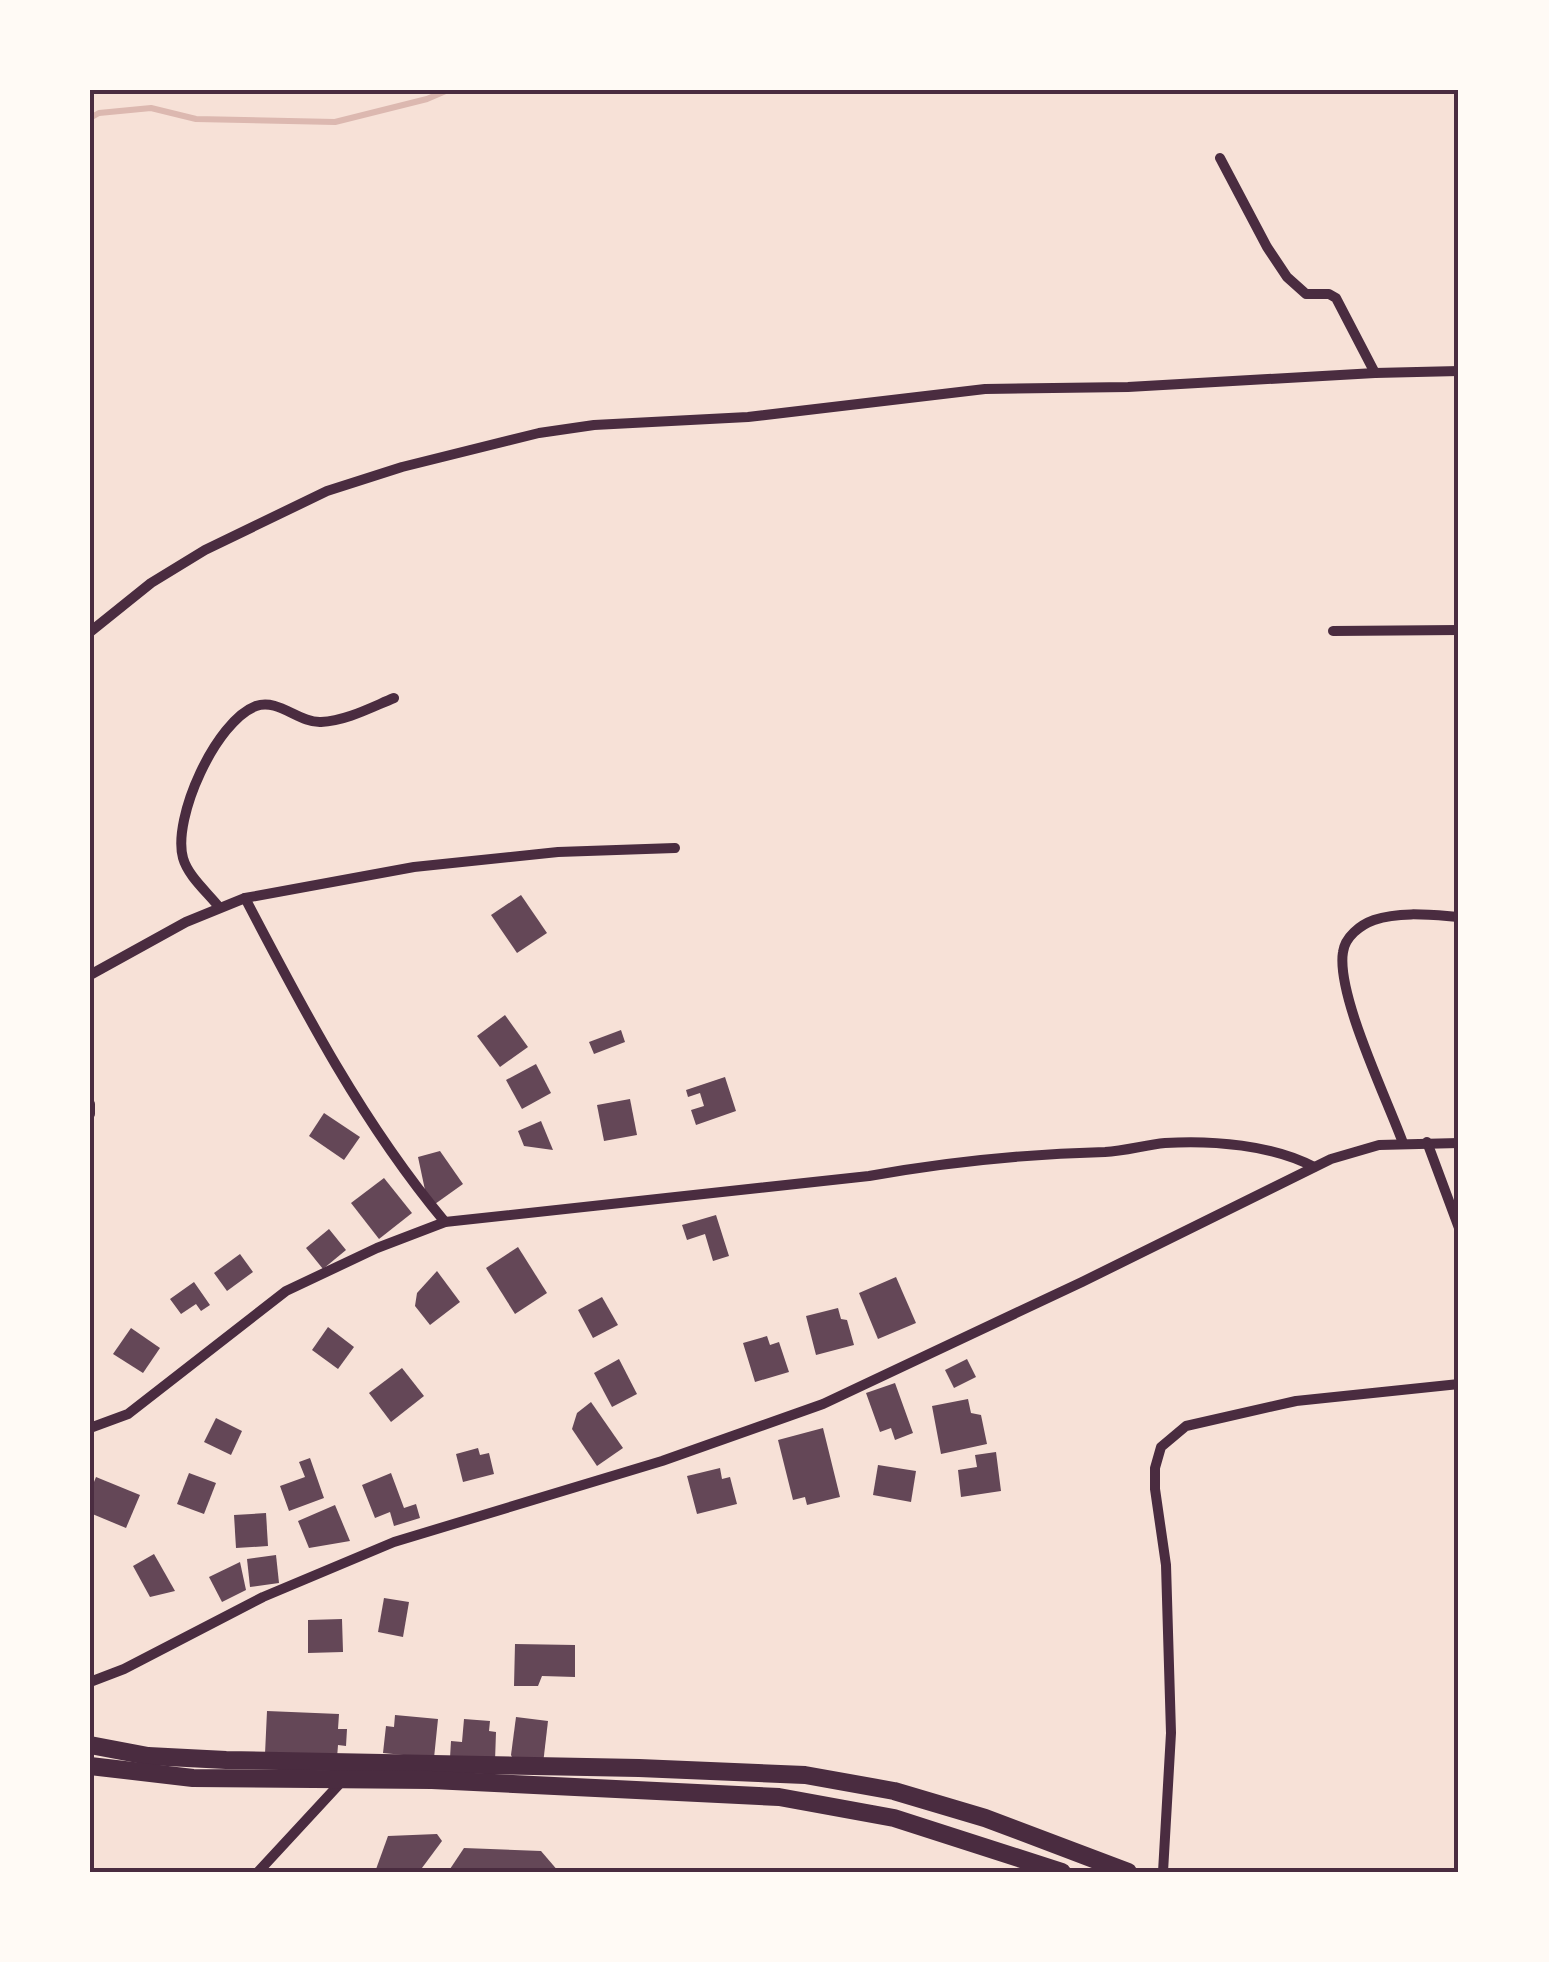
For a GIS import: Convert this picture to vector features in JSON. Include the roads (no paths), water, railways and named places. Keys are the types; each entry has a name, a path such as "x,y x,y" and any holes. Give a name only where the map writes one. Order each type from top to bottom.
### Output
{"main road":[{"path":"90,1745 148,1756 226,1760 805,1775 894,1791 985,1818 1128,1872"},
{"path":"90,1766 193,1778 345,1778 779,1797 894,1818 1021,1865 1062,1872"}],"street":[{"path":"1220,158 1279,266 1306,294 1329,294 1336,298 1375,372"},
{"path":"90,632 151,582 326,491 540,433 594,425 748,417 985,389 1164,386 1375,372 1459,371"},
{"path":"1333,630 1459,630"},
{"path":"220,906 183,859 181,837 194,786 233,723 255,706 265,704 321,722 394,698"},
{"path":"90,975 220,906 245,898 414,868 558,852 675,848"},
{"path":"245,898 306,1015 390,1153 445,1222"},
{"path":"1404,1143 1349,1000 1342,954 1352,934 1374,920 1422,915 1459,917"},
{"path":"90,1104 90,1114"},
{"path":"1427,1142 1459,1228"},
{"path":"90,1682 124,1669 263,1597 394,1542 662,1461 823,1404 1356,1150 1404,1143 1459,1142"},
{"path":"90,1428 128,1414 286,1291 377,1248 445,1222 1025,1155 1129,1150 1162,1143 1251,1146 1286,1154 1314,1167"},
{"path":"1163,1872 1169,1815 1170,1732 1166,1564 1155,1489 1155,1468 1161,1448 1186,1426 1296,1401 1459,1384"},
{"path":"258,1872 345,1778"}],"waterway":[{"path":"90,118 99,113 151,108 196,119 335,122 448,90"}]}
